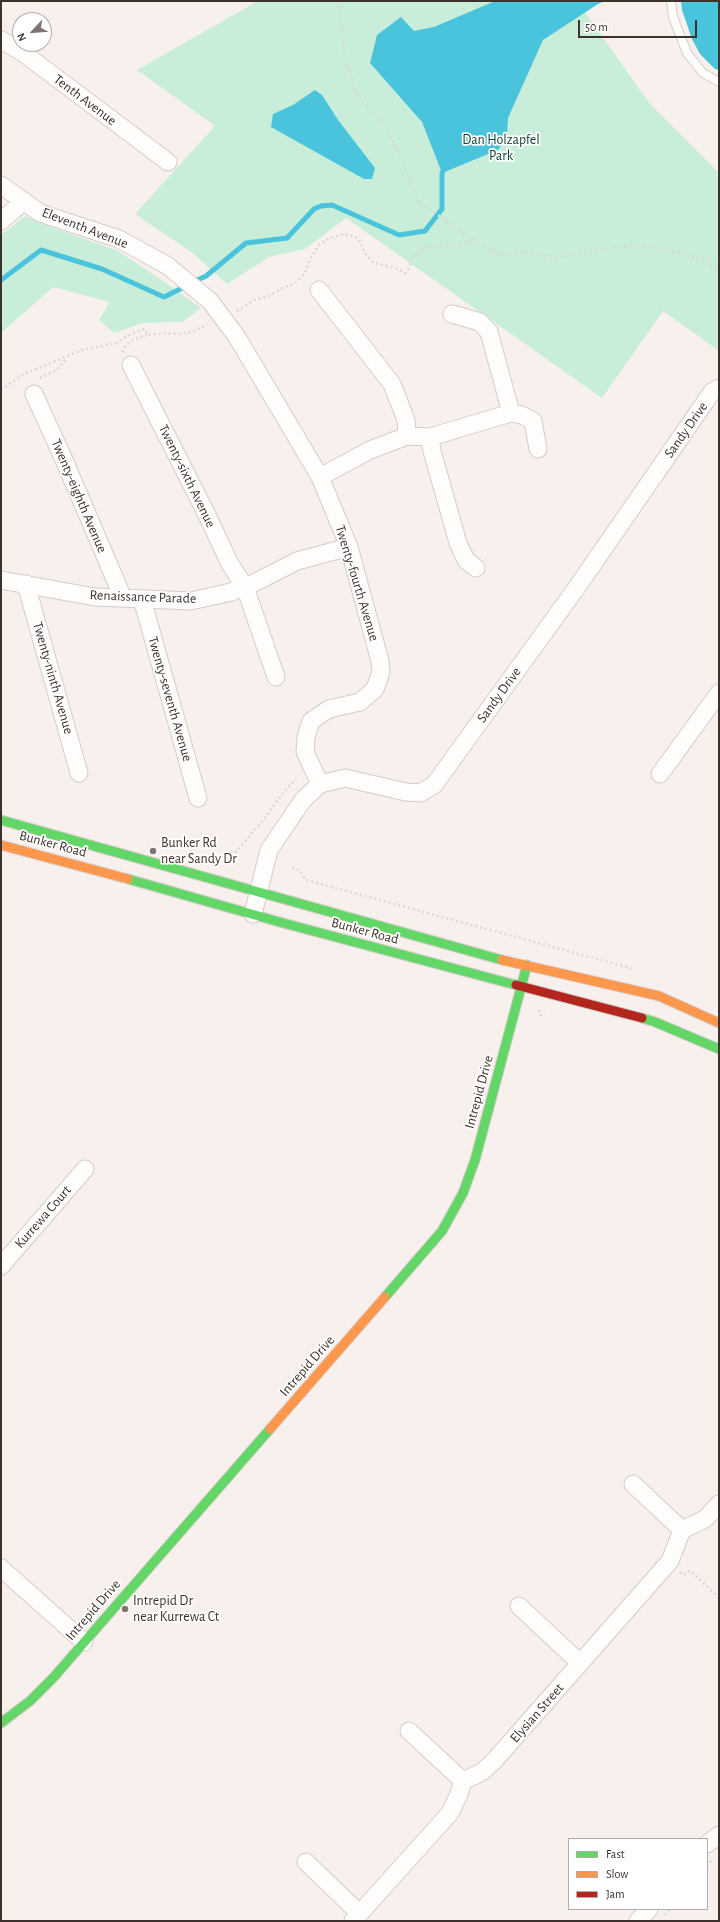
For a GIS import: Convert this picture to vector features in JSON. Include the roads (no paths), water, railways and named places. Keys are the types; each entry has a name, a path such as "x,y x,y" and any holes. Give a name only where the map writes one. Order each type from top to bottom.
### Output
{"main road":[{"name":"Bunker Road","path":"1,820 500,959 659,996 719,1023"},
{"name":"Bunker Road","path":"1,845 496,981 521,986 655,1022 719,1049"},
{"name":"Intrepid Drive","path":"1,1723 30,1701 84,1642 442,1231 463,1193 475,1160 527,965"}],"street":[{"name":"Tenth Avenue","path":"1,40 22,52 168,162"},
{"name":"Eleventh Avenue","path":"1,185 40,213 119,239 168,266 210,301 223,318"},
{"path":"1,221 24,202"},
{"path":"319,290 392,384 406,420 407,436"},
{"path":"452,314 480,322 489,332 511,413"},
{"name":"Twenty-fourth Avenue","path":"223,318 237,338 320,476 349,547 380,661 381,672 375,689 360,702 329,709 311,722 306,737 305,752 320,784"},
{"name":"Twenty-sixth Avenue","path":"131,364 230,564 245,587 276,677"},
{"name":"Sandy Drive","path":"253,914 269,850 303,800 320,784 345,778 406,792 420,793 434,785 575,590 712,392 719,388"},
{"name":"Twenty-eighth Avenue","path":"34,394 65,462 123,598"},
{"path":"320,476 370,450 407,436 430,438 511,413 522,414 533,421 538,449"},
{"path":"430,438 432,451 458,543 466,560 476,568"},
{"name":"Renaissance Parade","path":"1,580 95,597 190,601 231,592 245,587 297,561 349,547"},
{"name":"Twenty-ninth Avenue","path":"26,584 79,773"},
{"name":"Twenty-seventh Avenue","path":"142,599 198,798"},
{"path":"660,774 719,692"},
{"name":"Kurrewa Court","path":"1,1266 85,1169"},
{"path":"633,1484 682,1530 705,1519 719,1504"},
{"name":"Elysian Street","path":"463,1781 482,1772 494,1761 670,1561 682,1530"},
{"path":"1,1568 84,1642"},
{"path":"519,1606 580,1663"},
{"path":"306,1862 356,1917 450,1813 463,1781 409,1732"},
{"path":"708,1843 719,1836"},
{"path":"638,1921 648,1910"}],"lane":[{"path":"671,1 673,17 687,53 703,73 719,82"}],"water":[{"path":"495,1 605,1 543,40 508,118 507,137 498,150 442,173 422,122 370,63 377,35 401,17 414,31 434,27"},
{"path":"681,1 719,1 719,70 715,69 700,54 692,39 682,10"},
{"path":"315,90 322,95 338,120 375,168 372,179 364,179 271,127 273,114 293,105"}],"waterway":[{"path":"193,282 206,276 246,243 287,238 314,209 321,206 332,205 399,235 425,231 442,209 442,173 445,167"},
{"path":"1,280 41,250 102,269 164,297 186,286"}],"place":[{"name":"Bunker Rd near Sandy Dr","path":"153,851"},
{"name":"Intrepid Dr near Kurrewa Ct","path":"125,1609"}],"park label":[{"name":"Dan Holzapfel Park","path":"501,148"}]}
